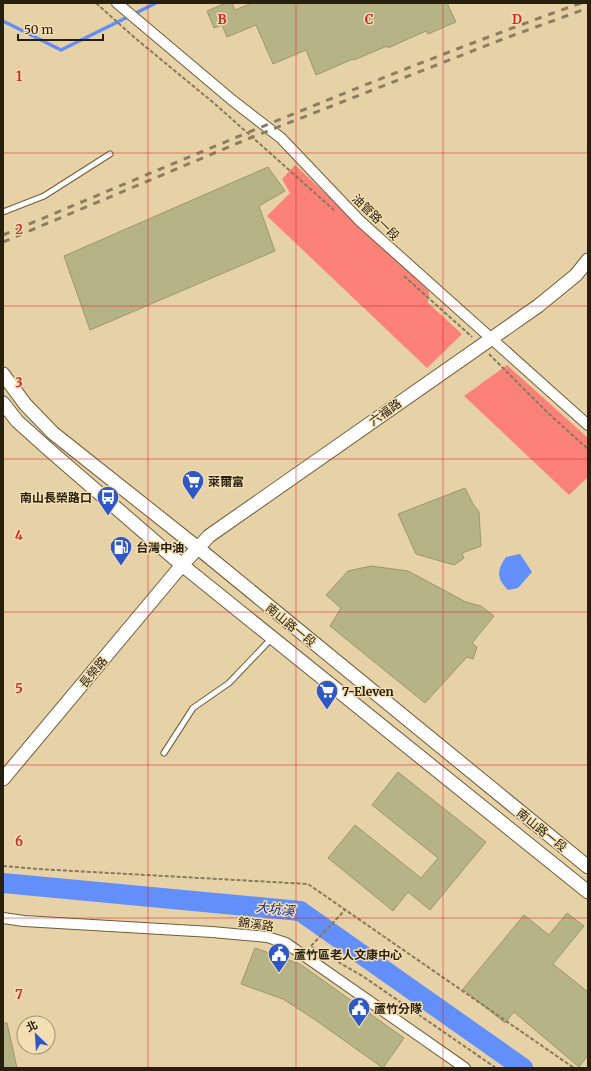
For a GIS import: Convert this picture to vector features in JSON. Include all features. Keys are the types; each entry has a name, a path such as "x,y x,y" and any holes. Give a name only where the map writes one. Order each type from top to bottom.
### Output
{"street":[{"name":"油管路一段","path":"117,3 232,100 281,138 360,221 486,342 588,425"},
{"name":"六福路","path":"182,565 209,536 538,306 576,275 588,260"},
{"name":"南山路一段","path":"3,374 25,404 53,433 198,548 588,867"},
{"name":"南山路一段","path":"3,403 17,421 182,565 588,892"},
{"name":"長榮路","path":"3,778 182,565"},
{"name":"錦溪路","path":"3,918 24,921 212,932 267,937 286,943 465,1068"}],"lane":[{"path":"3,212 44,196 110,154"},
{"path":"164,754 193,708 229,683 272,638"}],"path":[{"path":"96,3 135,38 215,104 336,213"},
{"path":"399,272 486,342 549,414 588,449"},
{"path":"3,866 46,870 308,884 574,1068"},
{"path":"345,910 311,946 364,977 496,1068"}],"shaded area":[{"path":"295,165 429,291 428,303 462,334 427,368 267,216 290,193 282,179"},
{"path":"507,365 588,438 588,477 569,495 464,396"}],"water":[{"path":"520,554 532,572 518,588 508,590 501,582 499,574 501,566 506,557"}],"building":[{"path":"226,3 232,3 235,10 252,3 447,3 456,22 428,34 426,31 388,48 387,46 316,75 306,50 273,64 256,25 227,37 222,25 214,28 207,11"},
{"path":"268,167 285,191 259,206 275,251 90,330 64,256"},
{"path":"465,488 479,512 481,546 462,553 464,558 454,565 416,554 398,514"},
{"path":"371,566 408,571 466,602 481,606 494,616 472,643 477,647 473,659 467,657 425,703 330,626 341,608 326,595 348,571"},
{"path":"398,772 486,842 430,910 408,892 393,911 328,858 355,825 421,878 438,858 372,805"},
{"path":"567,913 584,926 553,964 588,992 588,1055 579,1067 514,1012 505,1023 463,989 524,915 549,935"},
{"path":"255,948 300,964 404,1038 383,1068 283,999 241,984"},
{"path":"3,1023 7,1023 17,1068 3,1068"}],"waterway":[{"path":"3,21 61,50 156,3"},
{"name":"大坑溪","path":"3,883 300,911 523,1068"}],"railway":[{"path":"3,235 362,86 581,3"},
{"path":"3,242 250,138 503,39 588,8"}],"place":[{"name":"萊爾富","path":"193,500"},
{"name":"南山長榮路口","path":"108,516"},
{"name":"台灣中油","path":"121,566"},
{"name":"7-Eleven","path":"327,710"},
{"name":"蘆竹區老人文康中心","path":"279,974"},
{"name":"蘆竹分隊","path":"359,1028"}]}
